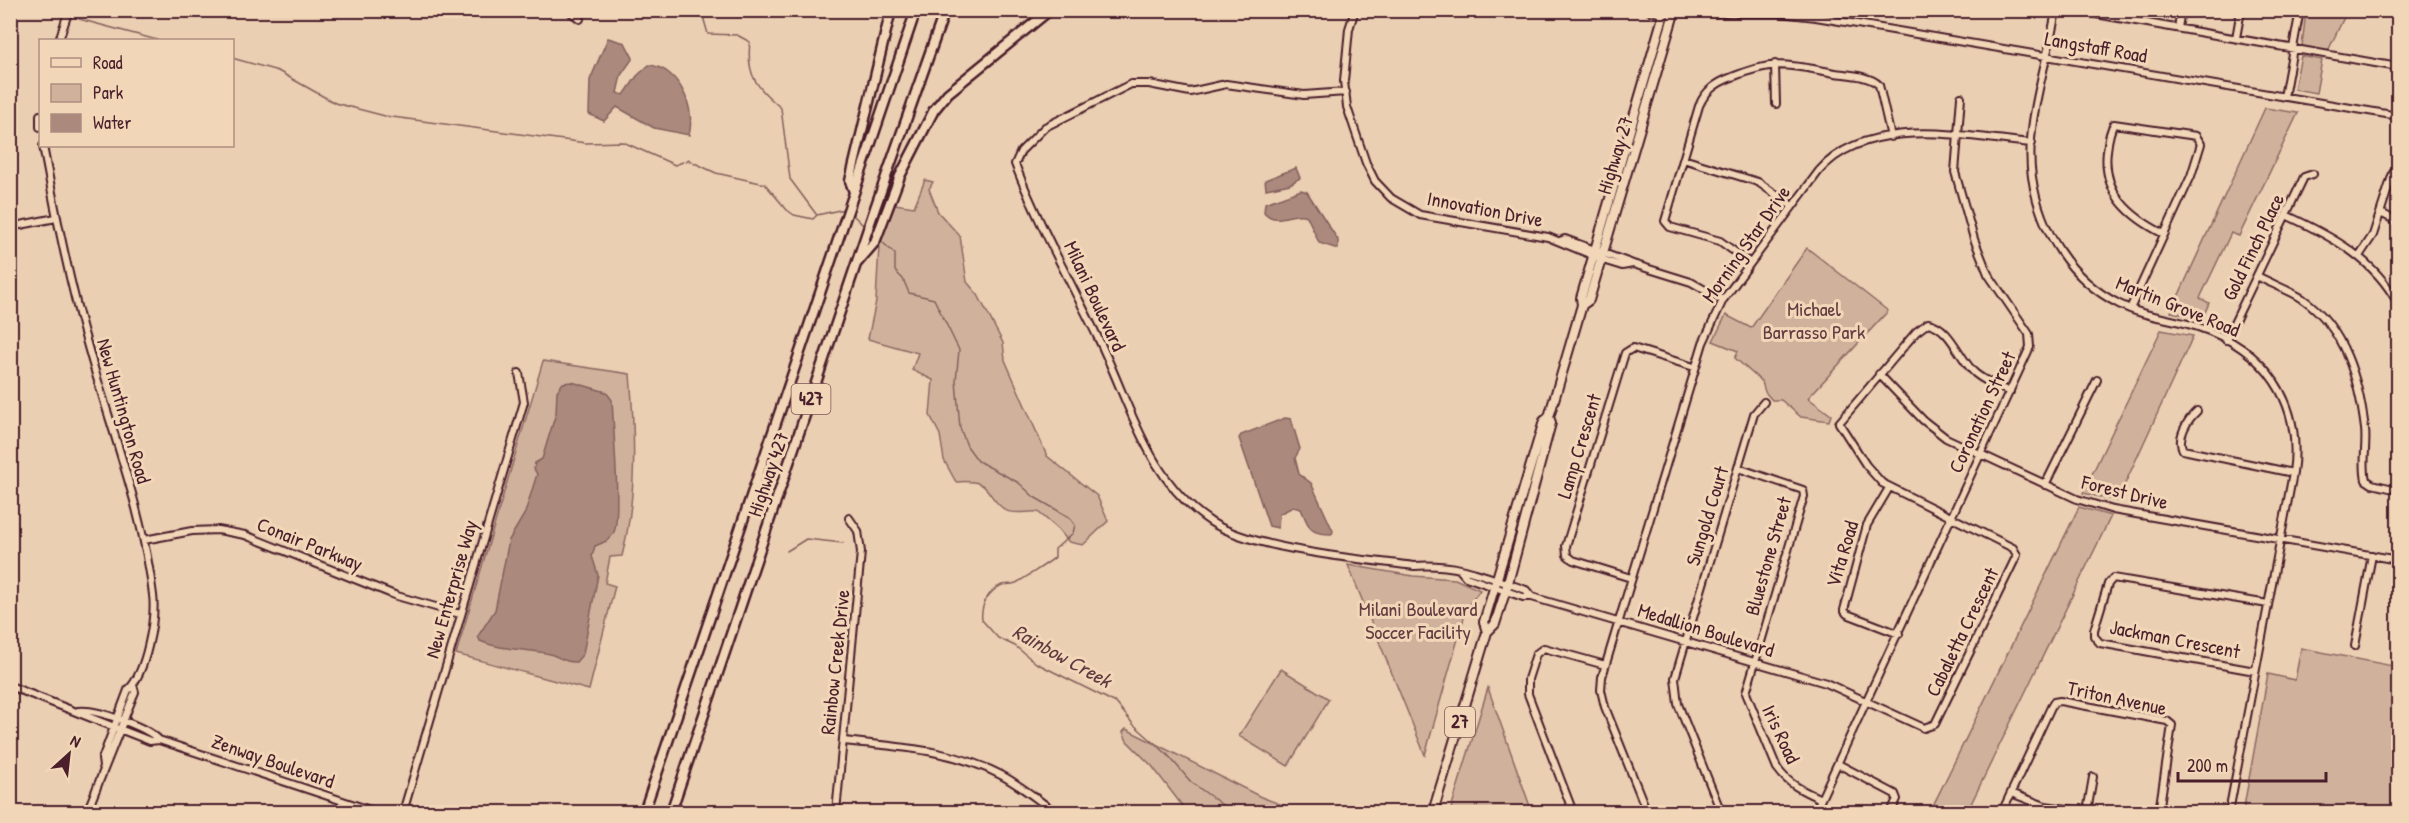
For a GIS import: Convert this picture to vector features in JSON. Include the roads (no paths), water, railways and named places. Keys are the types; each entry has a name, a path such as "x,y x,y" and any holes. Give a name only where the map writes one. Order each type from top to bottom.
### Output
{"highway":[{"path":"854,192 850,180 891,10"},
{"name":"Highway 427","path":"644,813 916,10"},
{"name":"Highway 427","path":"671,813 863,243 945,10"},
{"path":"857,263 872,247 922,129 948,93 1050,10"}],"main road":[{"name":"Langstaff Road","path":"1650,10 1665,12"},
{"name":"Highway 27","path":"1598,254 1665,12"},
{"name":"Highway 27","path":"1433,813 1487,632 1495,624 1506,587 1551,423 1549,417 1582,305 1581,298 1598,254 1675,12"},
{"name":"Highway 27","path":"1487,632 1484,622 1544,421 1549,417"}],"street":[{"path":"59,39 69,10"},
{"path":"568,10 580,19"},
{"name":"Innovation Drive","path":"1355,10 1349,29 1346,92 1352,123 1366,162 1376,181 1399,204 1420,215 1560,241 1564,239 1622,266 1633,264 1691,282 1723,300"},
{"name":"Martin Grove Road","path":"2056,10 2032,143 2035,195 2042,217 2056,246 2091,286 2130,309 2190,325 2226,340 2261,366 2286,400 2296,440 2293,473 2229,813"},
{"path":"2073,10 2118,14 2178,28 2398,67"},
{"path":"2178,28 2181,10"},
{"path":"2236,38 2241,10"},
{"path":"2284,97 2300,10"},
{"name":"Langstaff Road","path":"1665,12 1714,11 1816,16 2398,116"},
{"path":"1775,64 1776,104"},
{"path":"1750,263 1720,241 1666,224 1665,217 1699,106 1708,90 1724,80 1756,67 1775,64 1876,82 1891,137"},
{"name":"Milani Boulevard","path":"1346,92 1304,95 1226,84 1190,92 1149,84 1131,84 1045,127 1021,151 1015,164 1039,219 1098,338 1143,442 1162,476 1182,499 1212,523 1248,538 1414,566 1438,565 1460,570 1469,569 1497,579"},
{"path":"1957,135 1961,98"},
{"path":"2130,309 2194,170 2201,141 2196,136 2117,123 2111,129 2107,155 2107,169 2114,192 2130,214 2164,234"},
{"name":"Morning Star Drive","path":"1647,813 1603,699 1601,682 1694,367 1723,300 1792,206 1833,157 1854,145 1920,133 2032,143"},
{"name":"Coronation Street","path":"1815,813 2030,347 2031,339 1988,274 1978,253 1955,172 1957,135"},
{"name":"New Huntington Road","path":"43,147 56,218 89,350 144,540 154,596 154,615 147,649 133,685 128,690 109,760 103,767 87,813"},
{"path":"1683,159 1758,182 1792,206"},
{"path":"2359,256 2373,235 2393,173 2398,167"},
{"name":"Gold Finch Place","path":"2226,340 2288,216 2304,177 2313,174"},
{"path":"2381,213 2398,222"},
{"path":"2288,216 2336,240 2359,256 2374,271 2398,304"},
{"path":"10,227 56,218"},
{"path":"2257,276 2302,299 2326,319 2343,346 2356,381 2367,444 2366,480 2372,484 2398,490"},
{"path":"1951,517 1889,488 1872,474 1839,423 1916,332 1928,323 1933,324 1948,337 1977,375 2010,392"},
{"name":"Lamp Crescent","path":"1631,578 1573,560 1567,555 1566,546 1625,353 1633,348 1694,367"},
{"name":"New Enterprise Way","path":"403,813 524,402 519,373"},
{"name":"Forest Drive","path":"1880,374 1932,428 2045,485 2113,510 2398,560"},
{"path":"2045,485 2097,380"},
{"name":"Sungold Court","path":"1721,813 1674,691 1675,678 1754,414 1764,402"},
{"path":"2197,411 2189,418 2180,441 2183,450 2293,473"},
{"name":"Bluestone Street","path":"1738,468 1799,487 1804,496 1754,662"},
{"name":"Vita Road","path":"1889,488 1867,525 1844,610 1847,614 1899,634"},
{"name":"Cabaletta Crescent","path":"1868,701 1924,728 1935,724 2017,555 2013,548 1951,517"},
{"name":"Rainbow Creek Drive","path":"836,813 861,552 858,531 849,518"},
{"name":"Conair Parkway","path":"144,540 192,531 218,530 246,535 397,596 460,614"},
{"path":"2355,646 2372,555"},
{"name":"Milani Boulevard","path":"1460,570 1466,577 1495,588"},
{"name":"Jackman Crescent","path":"2255,671 2100,642 2095,639 2094,630 2108,584 2113,578 2268,604"},
{"name":"Medallion Boulevard","path":"1497,579 1523,597 1532,597 1618,621 1839,687 1868,701"},
{"name":"Medallion Boulevard","path":"1495,588 1506,587"},
{"path":"1573,813 1533,712 1528,694 1528,679 1536,654 1544,648 1605,665"},
{"name":"Iris Road","path":"1754,662 1747,697 1777,768 1792,785 1821,799"},
{"name":"Zenway Boulevard","path":"10,686 150,741 159,740 375,813"},
{"name":"Triton Avenue","path":"2002,813 2051,707 2054,702 2060,701 2167,721 2172,725 2159,813"},
{"name":"Zenway Boulevard","path":"78,711 88,709 152,732 159,740"},
{"path":"844,741 927,750 973,762 1011,781 1055,813"},
{"path":"1838,764 1895,794 1897,800 1892,813"},
{"path":"2011,793 2045,806 2088,812 2093,777"}],"water":[{"path":"608,38 625,43 633,58 621,75 617,93 624,95 637,76 649,65 660,68 677,82 688,102 691,125 689,135 654,128 617,107 604,121 589,114 590,80"},
{"path":"1296,168 1300,178 1290,184 1266,189 1265,180"},
{"path":"1301,190 1307,192 1338,240 1338,249 1319,243 1307,216 1274,218 1264,212 1265,203"},
{"path":"572,382 606,392 612,400 617,508 614,532 609,539 595,546 592,556 598,575 583,654 576,662 566,661 550,654 488,644 480,641 478,636 495,610 509,540 525,513 537,474 534,469 535,463 542,459 556,413 557,391 563,383"},
{"path":"1285,418 1291,419 1300,449 1295,458 1299,474 1311,483 1333,531 1332,534 1319,533 1311,529 1301,509 1293,507 1279,514 1278,528 1269,526 1239,438 1241,435"}],"waterway":[{"name":"Rainbow Creek","path":"706,10 704,20 708,34 737,35 750,42 751,72 759,86 781,108 790,179 816,214"},
{"path":"79,19 153,39"},
{"path":"234,59 278,71 335,103 385,116 586,143 623,142 675,165 688,160 716,173 765,184 794,215 813,219 817,215 844,209"},
{"name":"Rainbow Creek","path":"851,213 864,226"},
{"name":"Rainbow Creek","path":"879,239 895,254 895,271 903,279 909,293 934,299 959,350 956,381 960,428 967,446 978,461 1019,483 1034,497 1069,517 1075,525 1073,533 1055,549 1053,559 1016,583 1002,585 989,595 984,604 982,620 998,638 1015,646 1036,663 1116,703 1133,724 1167,754 1191,782 1232,812"},
{"path":"787,551 806,539 843,543"}],"park label":[{"name":"Michael Barrasso Park","path":"1814,320"},
{"name":"Milani Boulevard Soccer Facility","path":"1418,620"}]}
